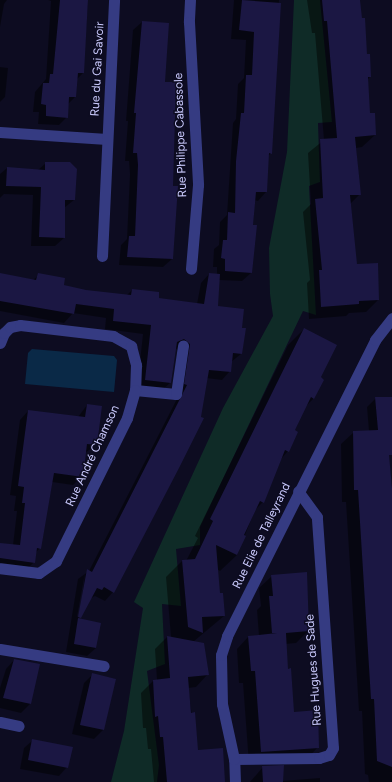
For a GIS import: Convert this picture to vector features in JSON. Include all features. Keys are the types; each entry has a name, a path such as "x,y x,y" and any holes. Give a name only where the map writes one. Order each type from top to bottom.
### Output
{"street":[{"name":"Rue du Gai Savoir","path":"102,256 114,0"},
{"name":"Rue Philippe Cabassole","path":"190,0 188,22 198,185 191,269"},
{"path":"0,132 107,139"},
{"name":"Rue Elie de Talleyrand","path":"235,782 234,760 222,704 221,655 227,636 298,491 375,340 392,318"},
{"name":"Rue André Chamson","path":"0,343 4,333 10,327 20,325 113,336 131,346 136,365 135,390 127,418 56,561 39,573 0,568"},
{"path":"135,390 176,394 183,346"},
{"name":"Rue Hugues de Sade","path":"234,760 319,758 329,755 333,748 317,517 298,491"},
{"path":"0,649 104,666"},
{"path":"0,722 19,726"}],"green space":[{"path":"294,0 320,0 332,122 318,123 320,182 309,186 316,315 303,311 200,527 200,545 176,549 181,606 162,604 165,664 147,671 159,765 157,782 111,782 124,731 143,608 134,602 223,408 273,316 270,294 269,248 287,152"}],"water":[{"path":"32,349 114,356 117,360 114,392 25,384 28,353"}],"building":[{"path":"60,0 88,0 84,73 78,73 76,97 69,97 68,118 46,116 46,105 41,104 43,83 49,83 50,74 53,74"},
{"path":"242,0 281,3 272,154 269,153 267,192 256,192 253,225 257,225 252,273 225,271 225,259 221,258 223,240 227,240 228,212 235,213 236,161 241,113 244,113 246,75 252,75 254,32 239,30"},
{"path":"322,0 360,0 362,18 365,18 367,54 370,54 371,77 368,77 370,113 375,113 376,135 355,137 361,195 350,195 357,264 378,263 379,300 359,301 359,304 321,307 319,270 322,270 315,199 323,198 320,139 337,138 327,21 324,21"},
{"path":"142,21 169,23 165,82 176,82 173,186 178,186 173,259 127,257 129,236 135,236 138,165 137,153 133,153 136,113 134,113"},
{"path":"45,162 70,162 77,169 75,200 65,200 65,238 39,237 41,187 6,186 7,167 45,170"},
{"path":"0,273 36,280 38,273 65,278 64,285 86,290 131,295 132,289 159,292 159,298 204,304 209,273 220,274 218,306 244,309 242,328 246,328 242,354 233,353 231,372 209,370 201,417 204,418 179,468 114,593 104,587 102,590 97,588 81,618 78,617 87,569 92,572 187,385 184,384 190,344 184,339 177,342 171,383 145,380 151,325 113,321 114,309 76,304 74,314 0,301"},
{"path":"304,328 337,345 321,377 324,380 314,399 311,397 295,430 298,432 289,452 285,450 264,503 260,501 244,535 246,536 237,555 216,545 220,593 223,593 225,616 202,617 203,633 188,627 182,560 195,559 213,521 210,519"},
{"path":"375,397 392,397 392,455 389,455 392,488 392,767 377,761 374,699 371,699 358,490 354,490 353,431 378,430"},
{"path":"87,404 102,406 97,445 87,444 83,477 54,473 41,549 37,548 35,563 0,558 0,543 20,545 25,503 22,503 24,487 18,486 28,410 85,417"},
{"path":"307,572 309,631 286,633 288,669 291,668 294,712 318,710 319,748 261,752 255,671 251,671 248,636 277,633 272,633 269,596 273,596 271,575"},
{"path":"78,618 101,623 96,648 74,644"},
{"path":"167,636 204,643 209,675 188,677 191,713 195,712 198,750 223,748 225,782 167,782 163,737 160,737 158,716 155,717 153,680 170,678"},
{"path":"14,659 40,664 31,704 3,698"},
{"path":"92,673 116,679 104,730 80,725"},
{"path":"32,739 73,747 68,768 28,760"},
{"path":"284,765 283,782 263,782 262,766"}]}
